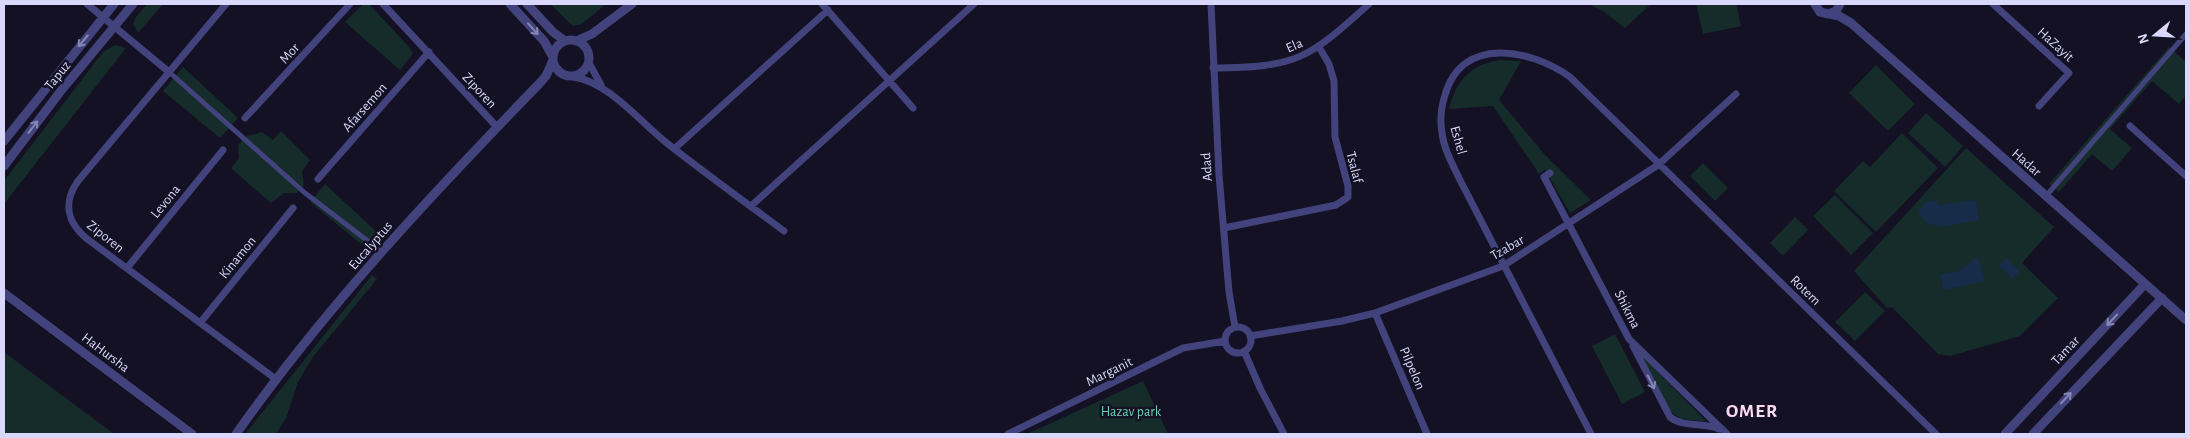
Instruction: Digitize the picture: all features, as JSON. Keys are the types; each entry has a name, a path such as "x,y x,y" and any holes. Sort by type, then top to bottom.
{"street":[{"path":"87,4 169,72 305,193 381,251"},
{"name":"Tapuz","path":"4,141 114,4"},
{"name":"Tapuz","path":"4,166 133,4"},
{"name":"Ziporen","path":"226,4 78,181 69,196 68,212 74,226 277,380"},
{"name":"Mor","path":"246,118 350,4"},
{"name":"Ziporen","path":"383,4 497,127"},
{"path":"510,4 544,41 553,58 555,67 563,75 590,81 604,89 674,149 784,231"},
{"path":"527,4 553,32 565,41"},
{"path":"553,58 557,47 565,41 576,41 605,25 632,4"},
{"path":"822,4 913,108"},
{"path":"751,206 974,4"},
{"name":"Adad","path":"1211,4 1213,68 1224,228 1235,327"},
{"name":"Ela","path":"1213,68 1276,65 1293,60 1319,47 1369,4"},
{"name":"Hadar","path":"1815,4 1820,12 1839,16 1851,24 2186,320"},
{"path":"1830,14 1836,11 1841,4"},
{"name":"Hadar","path":"1841,4 1851,24"},
{"name":"HaZayit","path":"1993,4 2069,73 2040,106"},
{"path":"674,149 828,10"},
{"path":"588,53 595,38 605,25"},
{"path":"2046,196 2186,34"},
{"path":"576,41 585,46 594,75 604,89"},
{"name":"Tsalaf","path":"1224,228 1336,205 1348,197 1348,186 1335,133 1334,81 1329,64 1319,47"},
{"name":"Afarsemon","path":"318,179 429,52"},
{"name":"Eshel","path":"1591,434 1451,161 1442,133 1441,111 1447,87 1455,74 1466,63 1486,55 1509,53 1535,58 1553,66 1578,84 1659,164"},
{"name":"Eucalyptus","path":"236,434 381,251 538,85 546,76 553,58"},
{"path":"573,77 583,72 589,63"},
{"name":"Eucalyptus","path":"538,85 563,75"},
{"name":"Tzabar","path":"1250,336 1329,323 1375,312 1421,298 1504,265 1659,164 1736,94"},
{"path":"2130,126 2186,176"},
{"name":"Levona","path":"127,268 223,150"},
{"name":"Rotem","path":"1659,164 1936,434"},
{"name":"Shikma","path":"1550,173 1544,177 1629,339 1725,433"},
{"name":"Kinamon","path":"200,323 293,208"},
{"name":"Tamar","path":"2005,434 2145,284"},
{"name":"HaHursha","path":"4,292 192,434"},
{"path":"2033,434 2162,298"},
{"name":"Pilpelon","path":"1375,312 1427,434"},
{"path":"1235,327 1244,328 1250,336 1249,346 1244,351 1232,352 1225,341 1227,332 1235,327"},
{"path":"1629,339 1670,417 1679,422 1708,425 1725,433"},
{"name":"Marganit","path":"1008,434 1183,348 1225,341"},
{"path":"1244,351 1260,388 1284,434"}],"green space":[{"path":"147,4 163,4 138,33 133,24 136,17"},
{"path":"363,4 369,4 410,48 413,54 400,70 345,22"},
{"path":"550,4 606,4 582,24 573,26"},
{"path":"1589,4 1651,4 1625,28 1603,11"},
{"path":"1696,4 1736,4 1741,26 1703,34"},
{"path":"115,45 126,48 4,204 4,181 103,52"},
{"path":"2169,47 2186,62 2186,95 2179,104 2152,81 2110,129 2132,148 2112,171 2092,154 2059,192 2049,184"},
{"path":"1499,60 1521,61 1499,100 1546,156 1591,200 1570,213 1545,170 1539,174 1493,106 1449,109 1460,83 1472,70 1489,62"},
{"path":"1876,65 1915,104 1888,131 1849,93"},
{"path":"183,67 238,118 220,138 163,91"},
{"path":"1926,113 1963,146 1945,167 1908,133"},
{"path":"281,131 310,160 302,171 304,185 297,193 284,193 271,203 231,168 239,158 238,145 247,136 262,132 273,140"},
{"path":"1902,133 1938,168 1876,232 1834,191 1863,161 1870,167"},
{"path":"1966,148 2054,227 2022,263 2058,298 2020,336 1950,356 1938,354 1892,307 1887,308 1854,271"},
{"path":"1703,163 1728,188 1715,201 1690,176"},
{"path":"325,184 380,235 367,249 310,202"},
{"path":"1835,195 1873,233 1851,255 1813,216"},
{"path":"1795,217 1808,230 1783,256 1770,243"},
{"path":"372,275 377,279 312,358 298,382 286,418 276,434 245,434"},
{"path":"1865,292 1885,311 1855,341 1835,322"},
{"path":"1615,334 1645,392 1622,404 1592,346"},
{"path":"4,352 114,434 4,434"},
{"path":"1642,356 1707,422 1684,419 1672,412 1662,398"},
{"name":"Hazav park","path":"1143,381 1168,434 1027,434"}],"water":[{"path":"1937,200 1938,205 1976,200 1979,220 1942,227 1929,224 1918,213 1924,203"},
{"path":"1978,256 1985,281 1944,290 1940,275 1959,271"},
{"path":"2006,258 2020,271 2013,279 1999,266"}],"district":[{"name":"OMER","path":"1752,410"}]}
